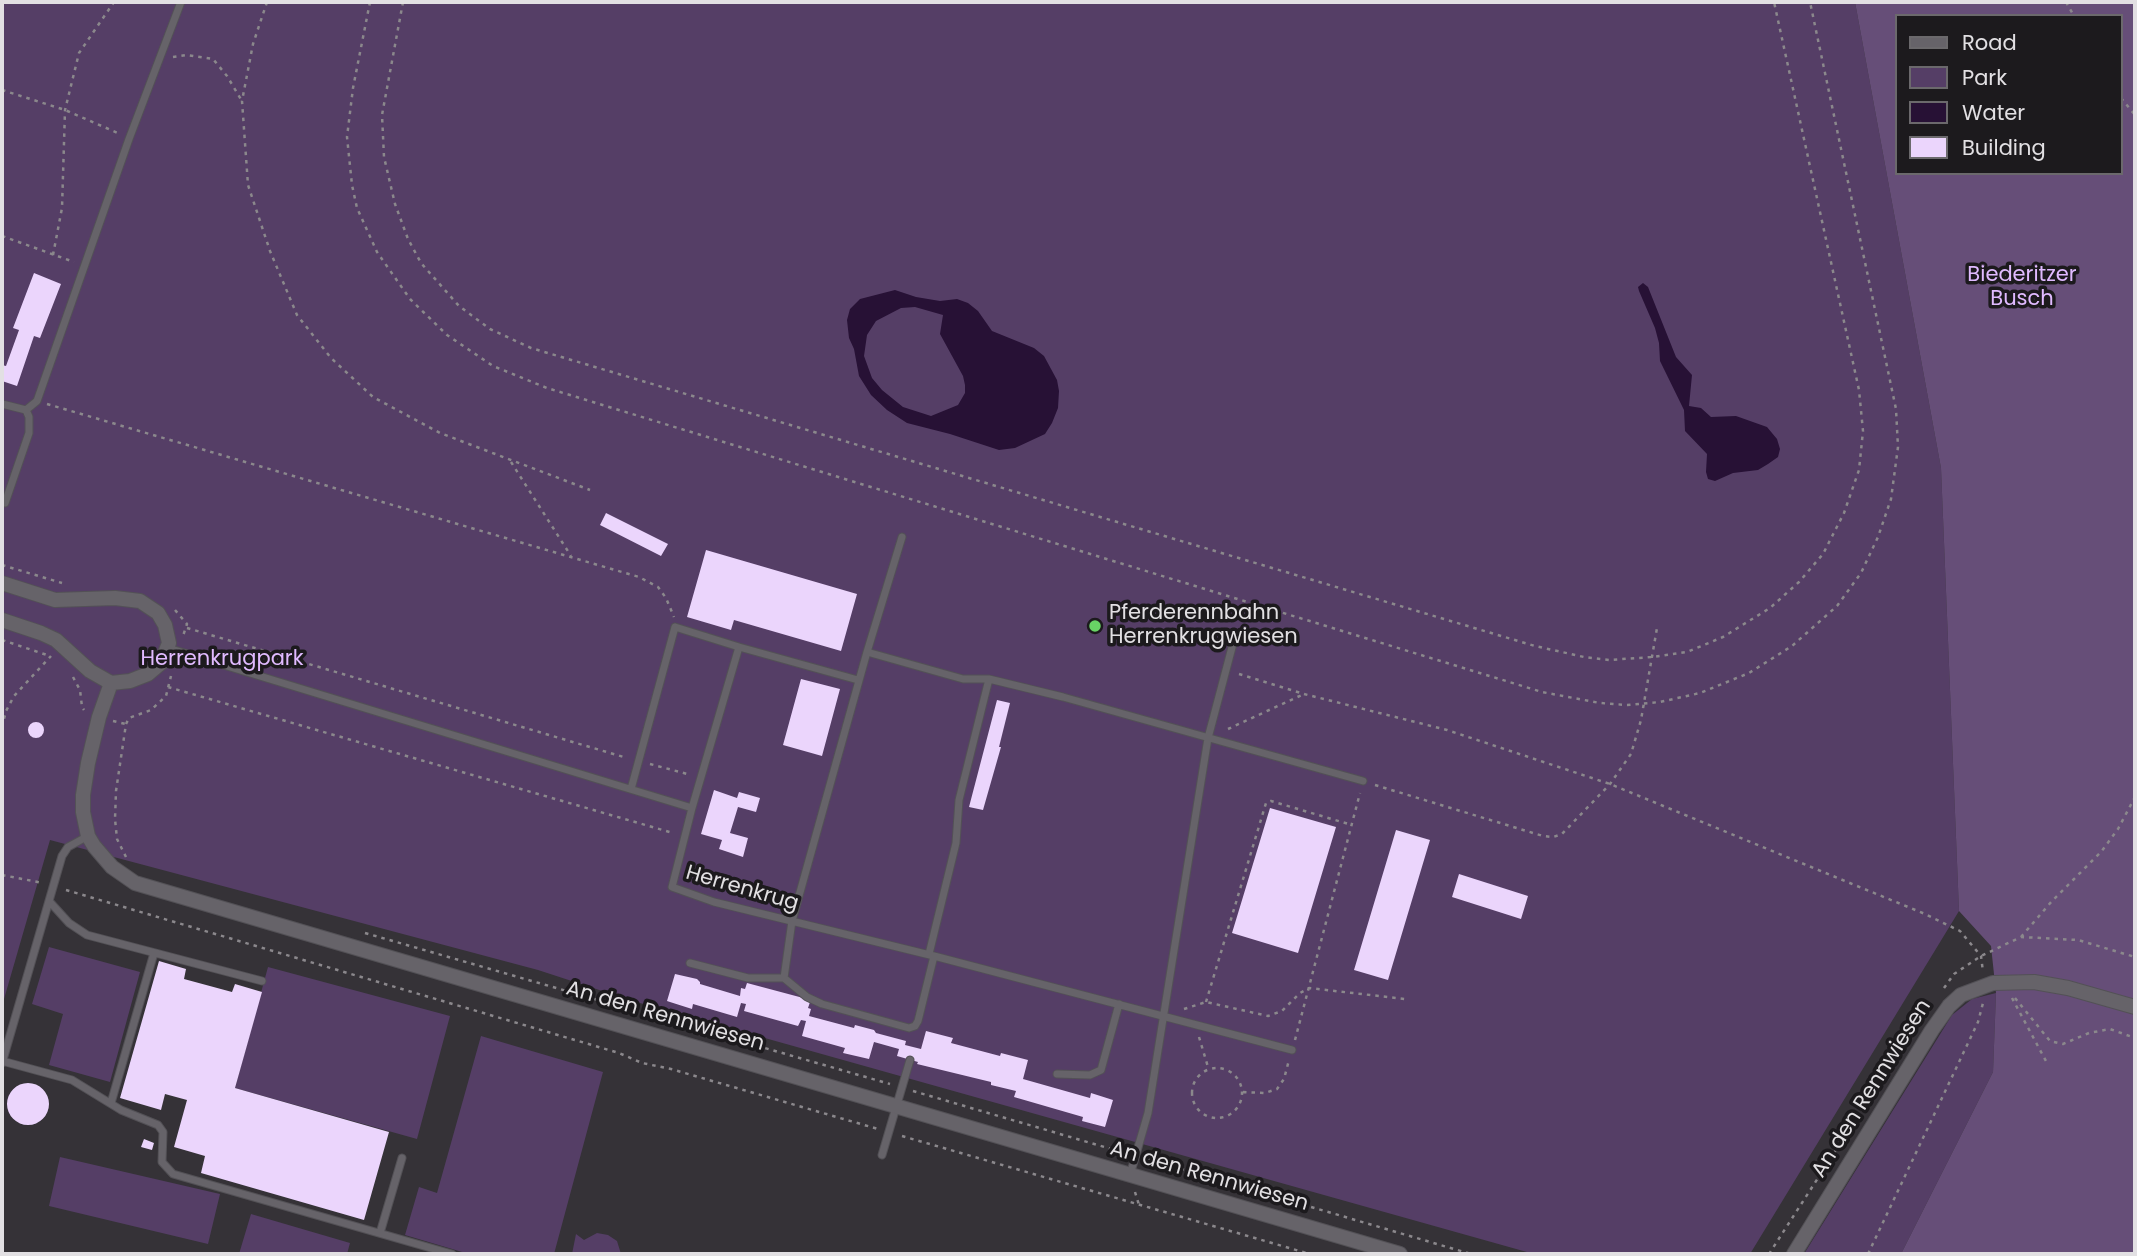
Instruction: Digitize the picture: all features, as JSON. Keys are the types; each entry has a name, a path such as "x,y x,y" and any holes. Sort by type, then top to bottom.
{"street":[{"path":"2,583 55,600 115,597 146,604 158,613 165,625 169,635 168,648 161,663 148,674 130,681 111,683 90,671 61,645 41,632 2,620"},
{"name":"An den Rennwiesen","path":"111,683 99,717 83,795 83,812 88,836 112,867 129,880 1400,1254"},
{"name":"An den Rennwiesen","path":"1794,1254 1942,1015 1961,995 2002,981 2049,984 2135,1007"}],"lane":[{"path":"26,410 37,401 129,139 181,2"},
{"path":"2,404 26,410"},
{"path":"5,503 29,433 26,410"},
{"path":"784,978 792,921 858,681 902,537"},
{"path":"631,789 675,627 858,681"},
{"path":"1130,1175 1148,1113 1166,1016 1208,738 1235,636"},
{"name":"Herrenkrug","path":"739,647 684,836 672,887 714,902 931,955 1292,1050"},
{"path":"168,648 692,808"},
{"path":"867,652 963,679 989,679 1110,709 1363,781"},
{"path":"690,963 748,978 784,978 807,997 822,1004 909,1028 915,1026 956,843 959,800 989,679"},
{"path":"88,836 65,852 2,1062 72,1080 111,1103 160,1126 163,1135 162,1162 173,1174 452,1254"},
{"path":"49,901 63,918 87,935 262,981"},
{"path":"111,1103 154,953"},
{"path":"1057,1074 1090,1075 1100,1071 1119,1004"},
{"path":"883,1155 910,1060"},
{"path":"380,1233 402,1158"}],"path":[{"path":"53,255 62,208 65,110 79,53 114,2"},
{"path":"267,2 253,44 242,101 248,184 270,251 297,315 331,358 373,397 440,433 590,490"},
{"path":"370,2 353,88 347,137 357,208 377,252 410,299 447,335 493,366 560,392 1542,692 1600,704 1644,704 1688,697 1729,683 1768,663 1837,607 1870,554 1891,499 1898,447 1896,409 1810,2"},
{"path":"403,2 382,115 384,157 395,204 408,239 421,263 459,306 490,329 531,348 1535,646 1597,659 1653,657 1688,652 1723,637 1758,617 1790,591 1816,564 1835,534 1859,470 1863,431 1859,390 1773,2"},
{"path":"159,60 187,55 213,59 242,101"},
{"path":"2,90 65,110 129,139"},
{"path":"2123,100 2135,114"},
{"path":"2,236 84,266"},
{"path":"37,401 653,583 669,604 675,627"},
{"path":"511,462 572,558"},
{"path":"186,628 701,777"},
{"path":"1243,1092 1265,1093 1280,1087 1284,1079 1363,781 1548,837 1566,831 1610,784 1631,754 1644,704 1657,628"},
{"path":"2,640 51,656 59,663"},
{"path":"2,727 14,696 61,645"},
{"path":"67,671 80,690 82,708 99,717 127,724"},
{"path":"1239,674 1304,694 1447,730 1610,784 1925,914 1960,931 1980,956 1985,985 1978,1022 1868,1254"},
{"path":"133,863 120,849 115,819 116,791 127,724 129,718 151,709 166,696 169,687 684,836"},
{"path":"1208,738 1304,694"},
{"path":"1980,956 2021,937 2101,852 2135,797"},
{"path":"1206,1002 1266,803 1271,801 1352,825"},
{"path":"2,875 18,876 54,886 619,1052 642,1063 671,1069 1310,1254"},
{"path":"359,931 1471,1254"},
{"path":"2021,937 2078,940 2135,957"},
{"path":"2002,981 2050,1041 2063,1044 2110,1028 2135,1038"},
{"path":"2002,981 2047,1063"},
{"path":"1166,1016 1206,1002 1268,1016 1282,1011 1309,988 1405,999"},
{"path":"1194,1024 1209,1069"},
{"path":"1769,1254 1890,1065"},
{"path":"1222,1068 1234,1073 1243,1092 1239,1106 1227,1116 1217,1118 1202,1113 1193,1100 1192,1090 1199,1075 1209,1069 1222,1068"}],"green space":[{"name":"Herrenkrugpark","path":"2,2 1855,2 1941,468 1959,911 1750,1254 1534,1254 633,1001 538,970 50,840 2,1006"},
{"name":"Biederitzer Busch","path":"1855,2 2135,2 2135,1254 1901,1254 1993,1072 1996,993 1991,946 1959,911 1941,468"},
{"path":"49,947 140,972 110,1082 49,1065 63,1014 32,1004"},
{"path":"268,967 450,1016 417,1139 235,1088"},
{"path":"1996,993 1993,1072 1901,1254 1804,1254 1952,1015 1972,999"},
{"path":"481,1036 603,1072 554,1254 469,1254 405,1235 419,1187 437,1193"},
{"path":"60,1157 220,1194 208,1244 49,1206"},
{"path":"251,1214 350,1243 347,1254 239,1254"},
{"path":"597,1233 608,1235 617,1241 621,1254 572,1254 576,1234 584,1240"}],"water":[{"path":"1643,283 1648,287 1676,357 1692,375 1689,406 1701,408 1711,417 1736,416 1767,427 1777,439 1780,449 1778,457 1758,470 1733,473 1715,481 1708,479 1707,454 1685,431 1684,410 1660,361 1655,328 1638,287"},
{"path":"895,290 940,301 957,299 978,311 992,331 1034,348 1044,356 1057,380 1059,391 1058,408 1045,434 1015,448 999,450 907,423 887,410 871,395 859,376 849,338 847,320 850,309 860,299","holes":["915,307 943,315 940,334 963,376 965,393 958,405 931,416 903,407 882,390 872,378 864,356 867,335 876,321 901,308"]}],"building":[{"path":"34,273 61,284 40,338 34,336 17,386 2,381 2,365 6,366 19,330 13,328"},
{"path":"606,513 668,544 661,556 600,525"},
{"path":"706,550 857,594 841,651 734,620 731,630 687,617"},
{"path":"801,679 840,689 822,756 783,745"},
{"path":"997,700 1010,703 983,810 969,807"},
{"path":"36,722 44,730 36,738 28,730"},
{"path":"714,790 737,798 739,792 760,798 756,812 738,807 730,833 748,838 743,857 719,849 722,840 701,834"},
{"path":"1270,808 1336,827 1298,953 1232,933"},
{"path":"1396,830 1430,840 1388,980 1354,970"},
{"path":"1459,874 1528,896 1521,919 1452,897"},
{"path":"159,961 186,969 184,979 232,992 235,984 262,992 235,1088 389,1132 364,1220 201,1173 205,1156 174,1147 187,1100 165,1094 161,1110 120,1098"},
{"path":"675,974 697,979 700,984 740,996 741,988 745,989 747,983 807,999 806,1001 810,1002 808,1008 811,1009 809,1016 854,1028 855,1025 874,1030 876,1033 906,1041 905,1045 921,1049 926,1031 953,1038 951,1043 1000,1056 1001,1053 1028,1060 1023,1079 1090,1098 1091,1093 1113,1100 1105,1127 1082,1121 1083,1117 1014,1097 1016,1091 991,1085 991,1082 917,1064 918,1062 897,1056 899,1049 874,1042 869,1059 843,1053 845,1048 802,1036 806,1021 801,1020 798,1026 744,1011 746,1004 741,1003 737,1017 693,1004 692,1009 667,1001"},
{"path":"28,1083 43,1089 49,1104 43,1119 28,1125 13,1119 7,1104 13,1089"},
{"path":"144,1139 154,1143 152,1150 141,1147"}],"place":[{"name":"Pferderennbahn Herrenkrugwiesen","path":"1095,626"}]}
